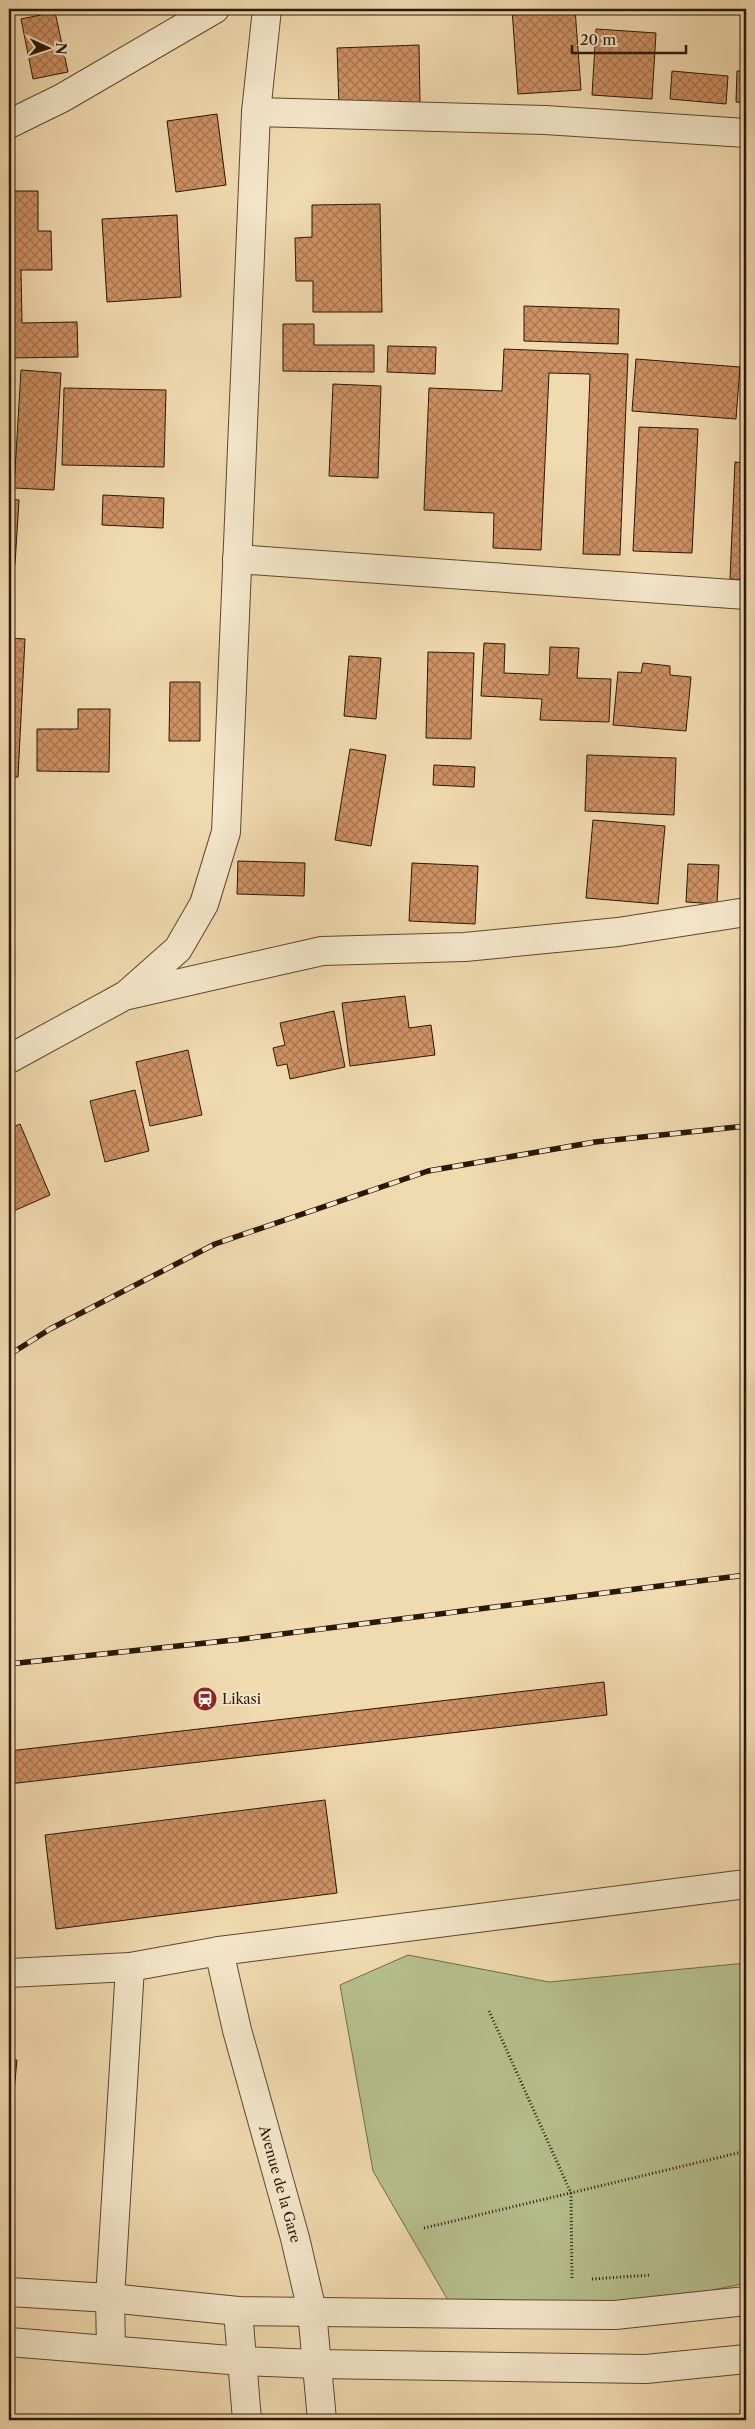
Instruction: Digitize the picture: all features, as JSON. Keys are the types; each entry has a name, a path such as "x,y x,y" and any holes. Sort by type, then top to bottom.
{"street":[{"path":"9,124 62,98 215,9"},
{"path":"9,1059 126,995 178,949 204,904 226,832 256,112 266,9"},
{"path":"256,112 545,120 746,133"},
{"path":"238,559 746,595"},
{"path":"126,995 322,951 465,947 618,932 746,912"},
{"path":"9,1973 130,1966 219,1951 746,1884"},
{"name":"Avenue de la Gare","path":"219,1951 238,2030 295,2238 312,2311 322,2420"},
{"path":"111,2349 110,2298 130,1966"},
{"path":"9,2292 110,2298 238,2311 615,2315 746,2301"},
{"path":"238,2311 248,2420"},
{"path":"9,2342 242,2361 516,2369 646,2369 746,2359"}],"path":[{"path":"489,2011 571,2193 572,2280"},
{"path":"424,2228 746,2151"},
{"path":"563,2280 659,2274"}],"green space":[{"path":"408,1955 549,1982 746,1963 746,2283 629,2308 449,2302 373,2171 340,1985"}],"building":[{"path":"512,9 575,9 581,90 518,94"},
{"path":"55,12 68,72 33,79 21,19"},
{"path":"596,29 656,33 652,99 592,95"},
{"path":"419,45 420,103 339,105 337,48"},
{"path":"672,71 728,76 726,104 670,99"},
{"path":"737,71 746,71 746,103 736,102"},
{"path":"217,114 226,185 176,192 167,121"},
{"path":"9,191 38,191 38,231 51,231 52,270 21,270 22,323 77,322 78,357 9,358"},
{"path":"380,204 382,312 313,312 313,281 296,281 295,238 312,237 312,205"},
{"path":"177,215 181,297 107,302 102,219"},
{"path":"524,306 619,309 618,344 524,341"},
{"path":"283,324 314,324 314,345 374,345 374,372 283,371"},
{"path":"388,346 436,347 435,374 387,372"},
{"path":"504,349 628,354 620,555 583,554 590,374 549,373 541,550 493,548 494,513 424,510 429,388 502,391"},
{"path":"636,359 740,367 736,419 632,411"},
{"path":"21,370 61,373 54,490 14,488"},
{"path":"333,384 381,386 378,478 329,476"},
{"path":"64,388 166,390 164,467 62,465"},
{"path":"9,413 13,474 9,475"},
{"path":"639,427 698,429 692,553 633,551"},
{"path":"735,462 746,463 746,580 730,579"},
{"path":"103,495 164,498 163,528 102,525"},
{"path":"9,499 19,500 15,564 9,564"},
{"path":"9,638 25,639 18,777 9,777"},
{"path":"484,643 505,644 504,673 549,675 550,647 579,648 577,678 611,679 609,722 540,720 542,699 481,696"},
{"path":"428,652 474,653 471,739 426,738"},
{"path":"349,656 381,658 376,719 344,716"},
{"path":"643,663 670,666 670,675 691,677 686,731 613,725 618,672 641,673"},
{"path":"170,682 200,682 200,741 169,741"},
{"path":"78,709 110,709 109,772 37,771 37,729 78,729"},
{"path":"350,749 386,755 371,846 335,840"},
{"path":"587,755 676,758 674,815 585,811"},
{"path":"434,765 475,767 474,787 433,785"},
{"path":"593,820 665,826 658,904 586,898"},
{"path":"238,861 305,863 304,896 237,894"},
{"path":"412,863 478,866 475,924 409,921"},
{"path":"688,864 719,865 717,904 686,902"},
{"path":"405,996 409,1028 431,1025 435,1055 350,1066 342,1003"},
{"path":"334,1011 345,1067 290,1079 287,1064 277,1066 273,1048 285,1045 280,1023"},
{"path":"188,1050 202,1115 150,1126 136,1062"},
{"path":"135,1090 149,1151 105,1162 90,1101"},
{"path":"20,1124 50,1195 9,1213 9,1129"},
{"path":"604,1682 607,1715 9,1784 9,1751"},
{"path":"325,1800 337,1893 56,1929 45,1835"},
{"path":"9,2060 17,2060 9,2143"}],"railway":[{"path":"9,1355 50,1329 215,1244 428,1171 595,1142 746,1126"},
{"path":"9,1664 243,1639 746,1575"}],"place":[{"name":"Likasi","path":"205,1699"}]}
